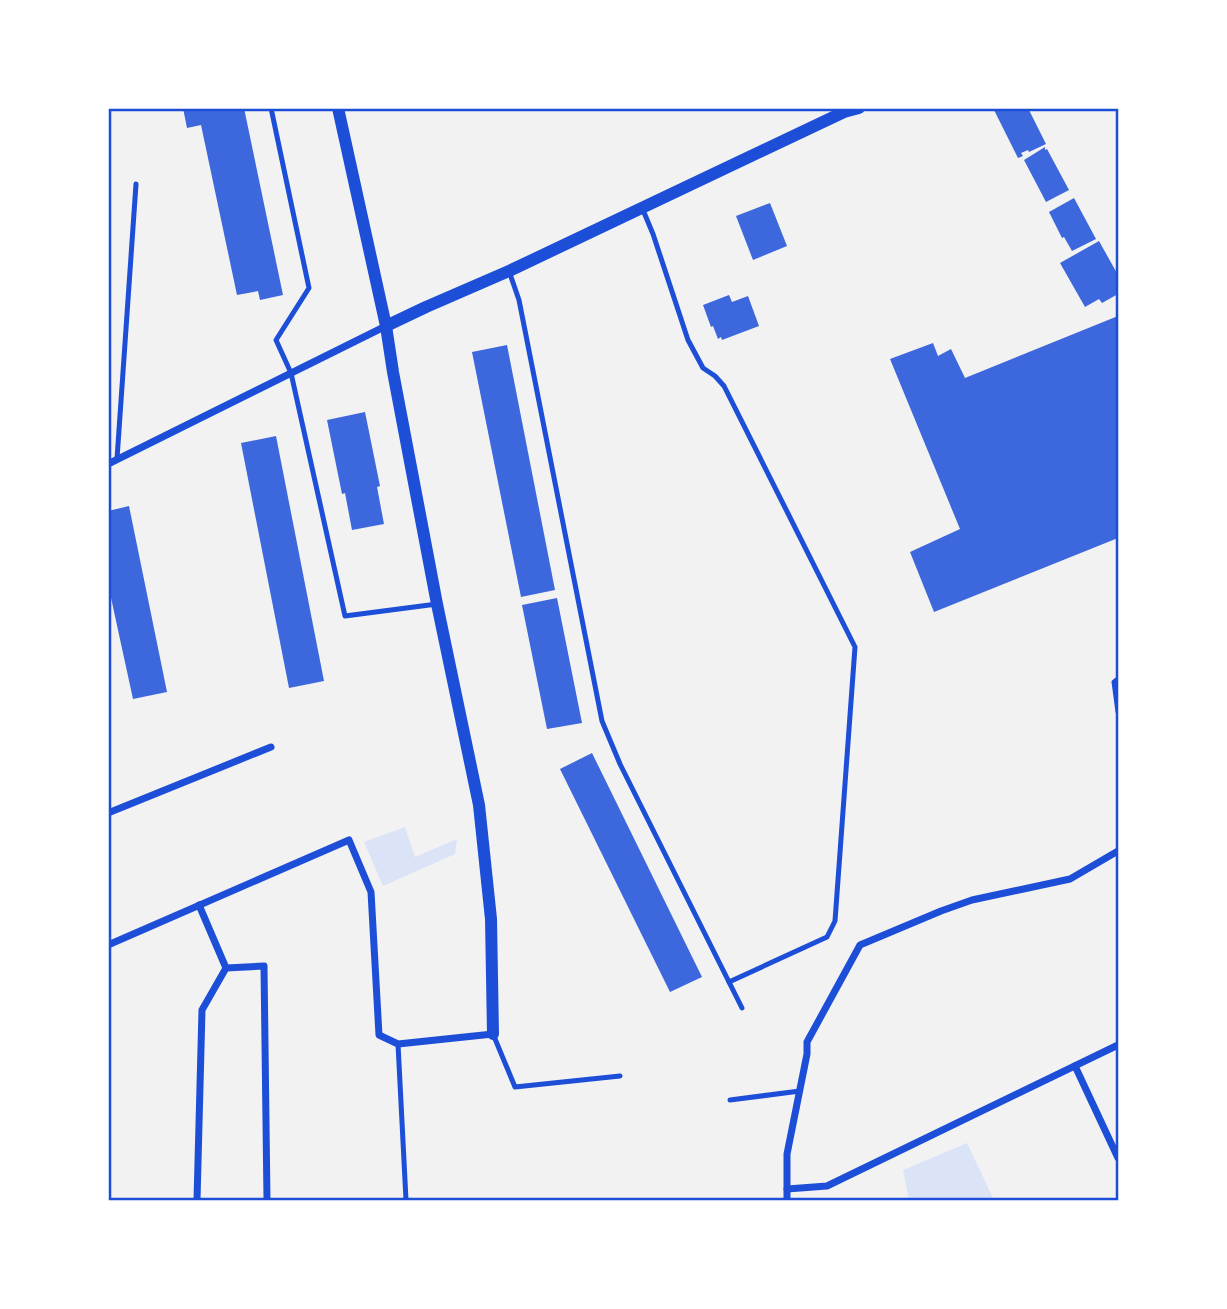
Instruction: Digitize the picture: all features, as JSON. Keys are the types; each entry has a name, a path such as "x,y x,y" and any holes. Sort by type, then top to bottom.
{"street":[{"path":"108,945 349,839 371,892 379,1035 398,1044 493,1034 491,919 479,805 386,326 338,108"},
{"path":"108,464 426,307 509,271 844,110 859,108"},
{"path":"108,813 271,747"},
{"path":"787,1200 787,1154 807,1054 807,1042 860,945 972,900 1070,879 1118,851"},
{"path":"199,905 226,968"},
{"path":"226,968 264,966 267,1200"},
{"path":"197,1200 202,1010 226,968"},
{"path":"787,1189 827,1186 1118,1045"},
{"path":"1075,1066 1118,1158"}],"lane":[{"path":"271,108 309,288 276,340 291,373 345,616 438,604"},
{"path":"117,459 136,184"},
{"path":"641,207 653,234 688,340 703,368 724,386 855,647 835,921 827,937 729,982"},
{"path":"509,271 519,300 602,721 620,764 742,1008"},
{"path":"1118,679 1114,682 1118,712"},
{"path":"493,1034 515,1087 620,1076"},
{"path":"398,1044 406,1200"},
{"path":"730,1100 800,1091"}],"shaded area":[{"path":"405,827 415,857 457,839 455,854 383,886 364,842"},
{"path":"967,1143 993,1198 909,1200 903,1170"}],"building":[{"path":"183,108 244,108 283,295 260,300 258,291 237,295 201,125 187,128"},
{"path":"993,108 1028,108 1046,144 1021,153 1023,156 1018,158"},
{"path":"1045,147 1069,190 1046,202 1024,160"},
{"path":"1074,198 1096,239 1072,251 1049,212"},
{"path":"770,203 787,246 753,260 736,216"},
{"path":"1099,241 1118,275 1118,294 1102,303 1099,299 1085,307 1060,263"},
{"path":"729,295 732,302 748,296 759,326 722,340 721,337 718,339 713,326 711,327 703,305"},
{"path":"1118,316 1118,538 934,612 910,552 960,529 890,359 933,343 938,356 951,349 965,378"},
{"path":"507,345 555,590 521,597 472,352"},
{"path":"365,412 380,486 377,487 384,524 352,530 327,420"},
{"path":"276,436 324,681 289,688 241,443"},
{"path":"129,506 167,692 133,699 108,584 108,511"},
{"path":"557,598 582,723 547,729 522,605"},
{"path":"592,753 702,977 670,992 560,769"}]}
